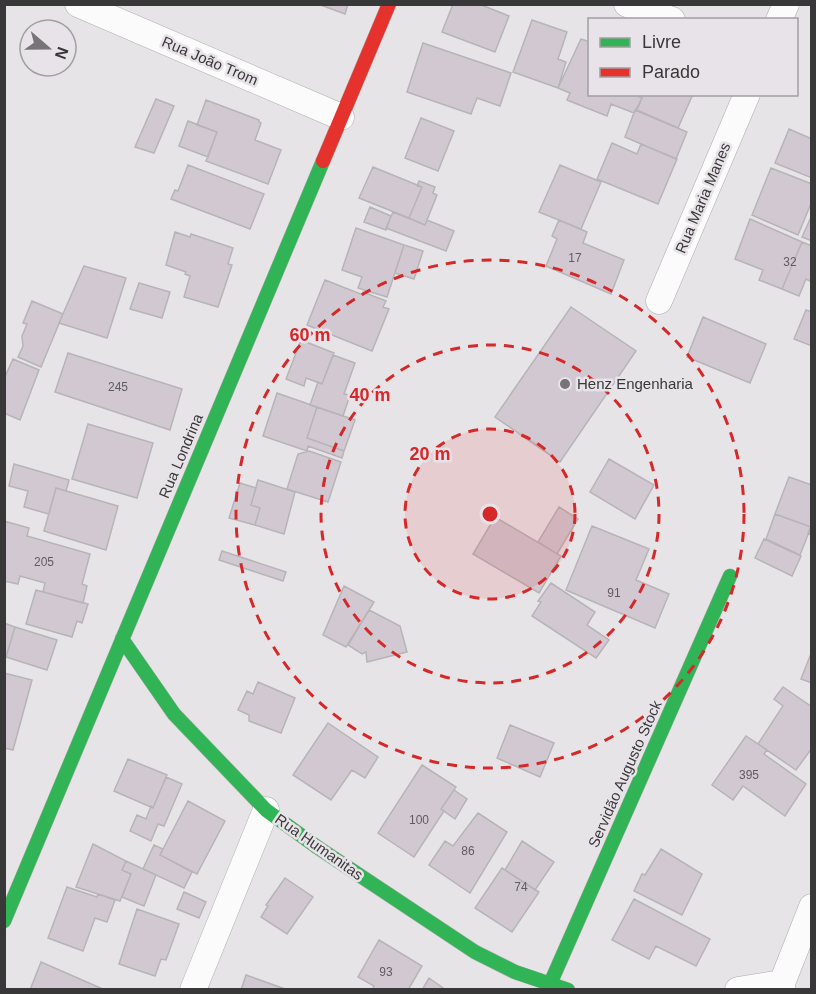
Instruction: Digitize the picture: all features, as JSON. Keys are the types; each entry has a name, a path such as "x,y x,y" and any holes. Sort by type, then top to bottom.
{"street":[{"name":"Rua João Trom","path":"78,4 341,117"},
{"name":"Rua Londrina","path":"4,921 389,4"},
{"path":"627,4 666,18"},
{"path":"780,18 786,4"},
{"name":"Rua Maria Manes","path":"659,301 746,96"},
{"name":"Servidão Augusto Stock","path":"550,984 730,576"},
{"name":"Rua Humanitas","path":"122,639 174,714 266,810 317,847 475,952 515,972 568,990"},
{"path":"193,990 266,810"},
{"path":"738,990 782,986 812,907"}],"building":[{"path":"318,4 348,4 345,14"},
{"path":"453,4 479,4 509,16 495,52 442,32"},
{"path":"532,20 567,32 558,59 566,62 558,88 513,72"},
{"path":"581,39 588,41 588,96 639,96 642,98 634,113 611,104 607,116 567,100 570,93 558,88"},
{"path":"423,43 511,73 500,106 477,98 471,114 407,92"},
{"path":"692,96 678,128 637,110 642,98 639,97"},
{"path":"156,99 174,106 154,153 135,147"},
{"path":"206,100 259,120 261,123 255,140 281,150 268,184 206,161 217,132 197,125"},
{"path":"635,110 687,132 676,159 625,137"},
{"path":"421,118 454,131 438,171 405,158"},
{"path":"188,121 217,132 208,157 179,146"},
{"path":"789,129 812,139 812,178 775,163"},
{"path":"612,143 637,154 641,144 677,159 658,204 597,179"},
{"path":"188,165 264,194 250,229 171,199 175,190 178,191"},
{"path":"560,165 601,182 581,229 539,212"},
{"path":"373,167 422,187 409,218 359,198"},
{"path":"771,168 812,184 812,201 798,235 752,215"},
{"path":"419,181 435,187 433,193 437,195 425,225 409,218 422,187 417,186"},
{"path":"370,207 391,216 386,230 364,222"},
{"path":"393,212 425,225 427,220 454,231 446,251 386,228"},
{"path":"812,215 812,241 802,237"},
{"path":"750,219 802,242 782,289 759,280 763,270 735,259"},
{"path":"559,220 587,232 583,243 624,260 611,294 546,266 557,239 552,236"},
{"path":"356,228 404,245 387,297 358,288 362,277 342,270"},
{"path":"175,232 190,237 191,234 233,248 228,264 232,265 218,307 184,297 190,276 185,274 186,272 166,265"},
{"path":"802,242 812,246 812,282 806,279 799,296 782,289"},
{"path":"404,245 423,251 414,279 395,273"},
{"path":"84,266 126,278 107,338 59,323"},
{"path":"325,280 363,295 363,292 386,301 383,307 389,309 372,351 307,325"},
{"path":"139,283 170,292 162,318 130,309"},
{"path":"32,301 63,314 41,367 18,357 23,346 22,336 27,324 23,323"},
{"name":"Henz Engenharia","path":"571,307 636,351 560,462 495,417"},
{"path":"806,310 812,312 812,346 794,339"},
{"path":"703,317 766,344 750,383 687,357"},
{"path":"301,340 334,353 322,384 306,378 304,386 286,379"},
{"path":"68,353 182,389 170,430 55,392"},
{"path":"333,355 355,363 344,394 350,395 343,416 310,405 318,382 322,384"},
{"path":"13,359 39,370 20,420 4,413 4,379"},
{"path":"277,393 317,407 307,438 344,451 342,458 308,446 307,451 263,436"},
{"path":"317,407 355,420 344,451 307,438"},
{"path":"88,424 153,443 137,498 72,479"},
{"path":"309,451 341,462 328,502 287,489 298,454"},
{"path":"609,459 654,485 635,519 590,492"},
{"path":"14,464 69,480 66,491 56,488 49,514 24,507 28,491 9,486"},
{"path":"789,477 812,485 812,534 808,533 811,527 775,514"},
{"path":"258,480 295,492 284,534 255,525 260,508 251,505"},
{"path":"240,483 256,488 251,505 260,508 255,525 229,518"},
{"path":"56,488 118,506 106,550 44,531"},
{"path":"559,507 578,519 557,554 538,542"},
{"path":"775,514 811,527 800,555 766,539"},
{"path":"495,517 561,556 539,593 473,554"},
{"path":"4,521 29,528 27,536 90,554 82,584 87,586 83,603 43,592 45,583 20,576 18,584 4,581"},
{"path":"592,526 649,549 636,580 669,594 655,628 566,590"},
{"path":"764,539 801,556 792,576 755,558"},
{"path":"222,551 286,572 283,581 219,560"},
{"path":"551,583 595,612 587,625 609,640 596,658 532,616 541,602 538,601"},
{"path":"344,586 374,602 346,647 323,635"},
{"path":"36,590 88,604 82,623 77,621 72,637 26,624"},
{"path":"369,610 400,626 407,652 367,662 366,652 362,654 348,645"},
{"path":"4,623 15,627 6,657 4,656"},
{"path":"15,627 57,640 47,670 6,657"},
{"path":"812,651 812,683 801,679"},
{"path":"4,673 32,680 13,750 4,748"},
{"path":"258,682 295,698 281,733 249,721 249,715 238,710 247,691 253,694"},
{"path":"783,687 812,707 812,748 796,770 758,744 783,706 774,699"},
{"path":"328,723 378,757 365,778 352,770 331,800 293,775"},
{"path":"510,725 554,743 540,777 497,758"},
{"path":"746,736 767,750 764,754 806,784 785,816 743,786 733,800 712,785"},
{"path":"128,759 167,775 153,808 114,791"},
{"path":"422,765 456,787 441,809 444,811 414,857 378,833"},
{"path":"166,777 182,784 164,826 158,824 151,841 130,831 137,815 146,819"},
{"path":"454,790 467,799 455,819 441,809"},
{"path":"188,801 225,821 197,874 160,855"},
{"path":"478,813 507,832 470,893 429,865 445,841 453,846"},
{"path":"522,841 554,862 535,890 505,870"},
{"path":"93,844 126,861 122,870 131,874 120,901 76,887"},
{"path":"154,845 163,849 160,855 192,872 184,888 143,869"},
{"path":"661,849 702,874 682,915 634,891 642,874 645,875"},
{"path":"126,861 156,875 144,906 122,897 131,874 122,870"},
{"path":"502,868 539,892 512,932 475,908"},
{"path":"285,878 313,897 287,934 261,917 268,906 266,905"},
{"path":"67,887 97,897 98,894 115,900 107,922 95,918 83,951 48,938"},
{"path":"184,892 206,902 199,918 177,909"},
{"path":"634,899 710,939 696,966 656,946 649,959 612,940"},
{"path":"137,909 179,924 166,960 161,959 155,976 119,964"},
{"path":"379,940 422,966 408,990 372,990 374,986 358,977"},
{"path":"41,962 105,990 30,990"},
{"path":"246,975 288,990 241,990"},
{"path":"429,978 446,990 422,990"}],"traffic: fast":[{"path":"4,921 323,161"},
{"path":"550,984 730,576"},
{"path":"122,639 174,714 266,810 317,847 475,952 515,972 568,990"}],"traffic: jam":[{"path":"323,161 389,4"}],"place":[{"name":"Henz Engenharia","path":"565,384"}]}
